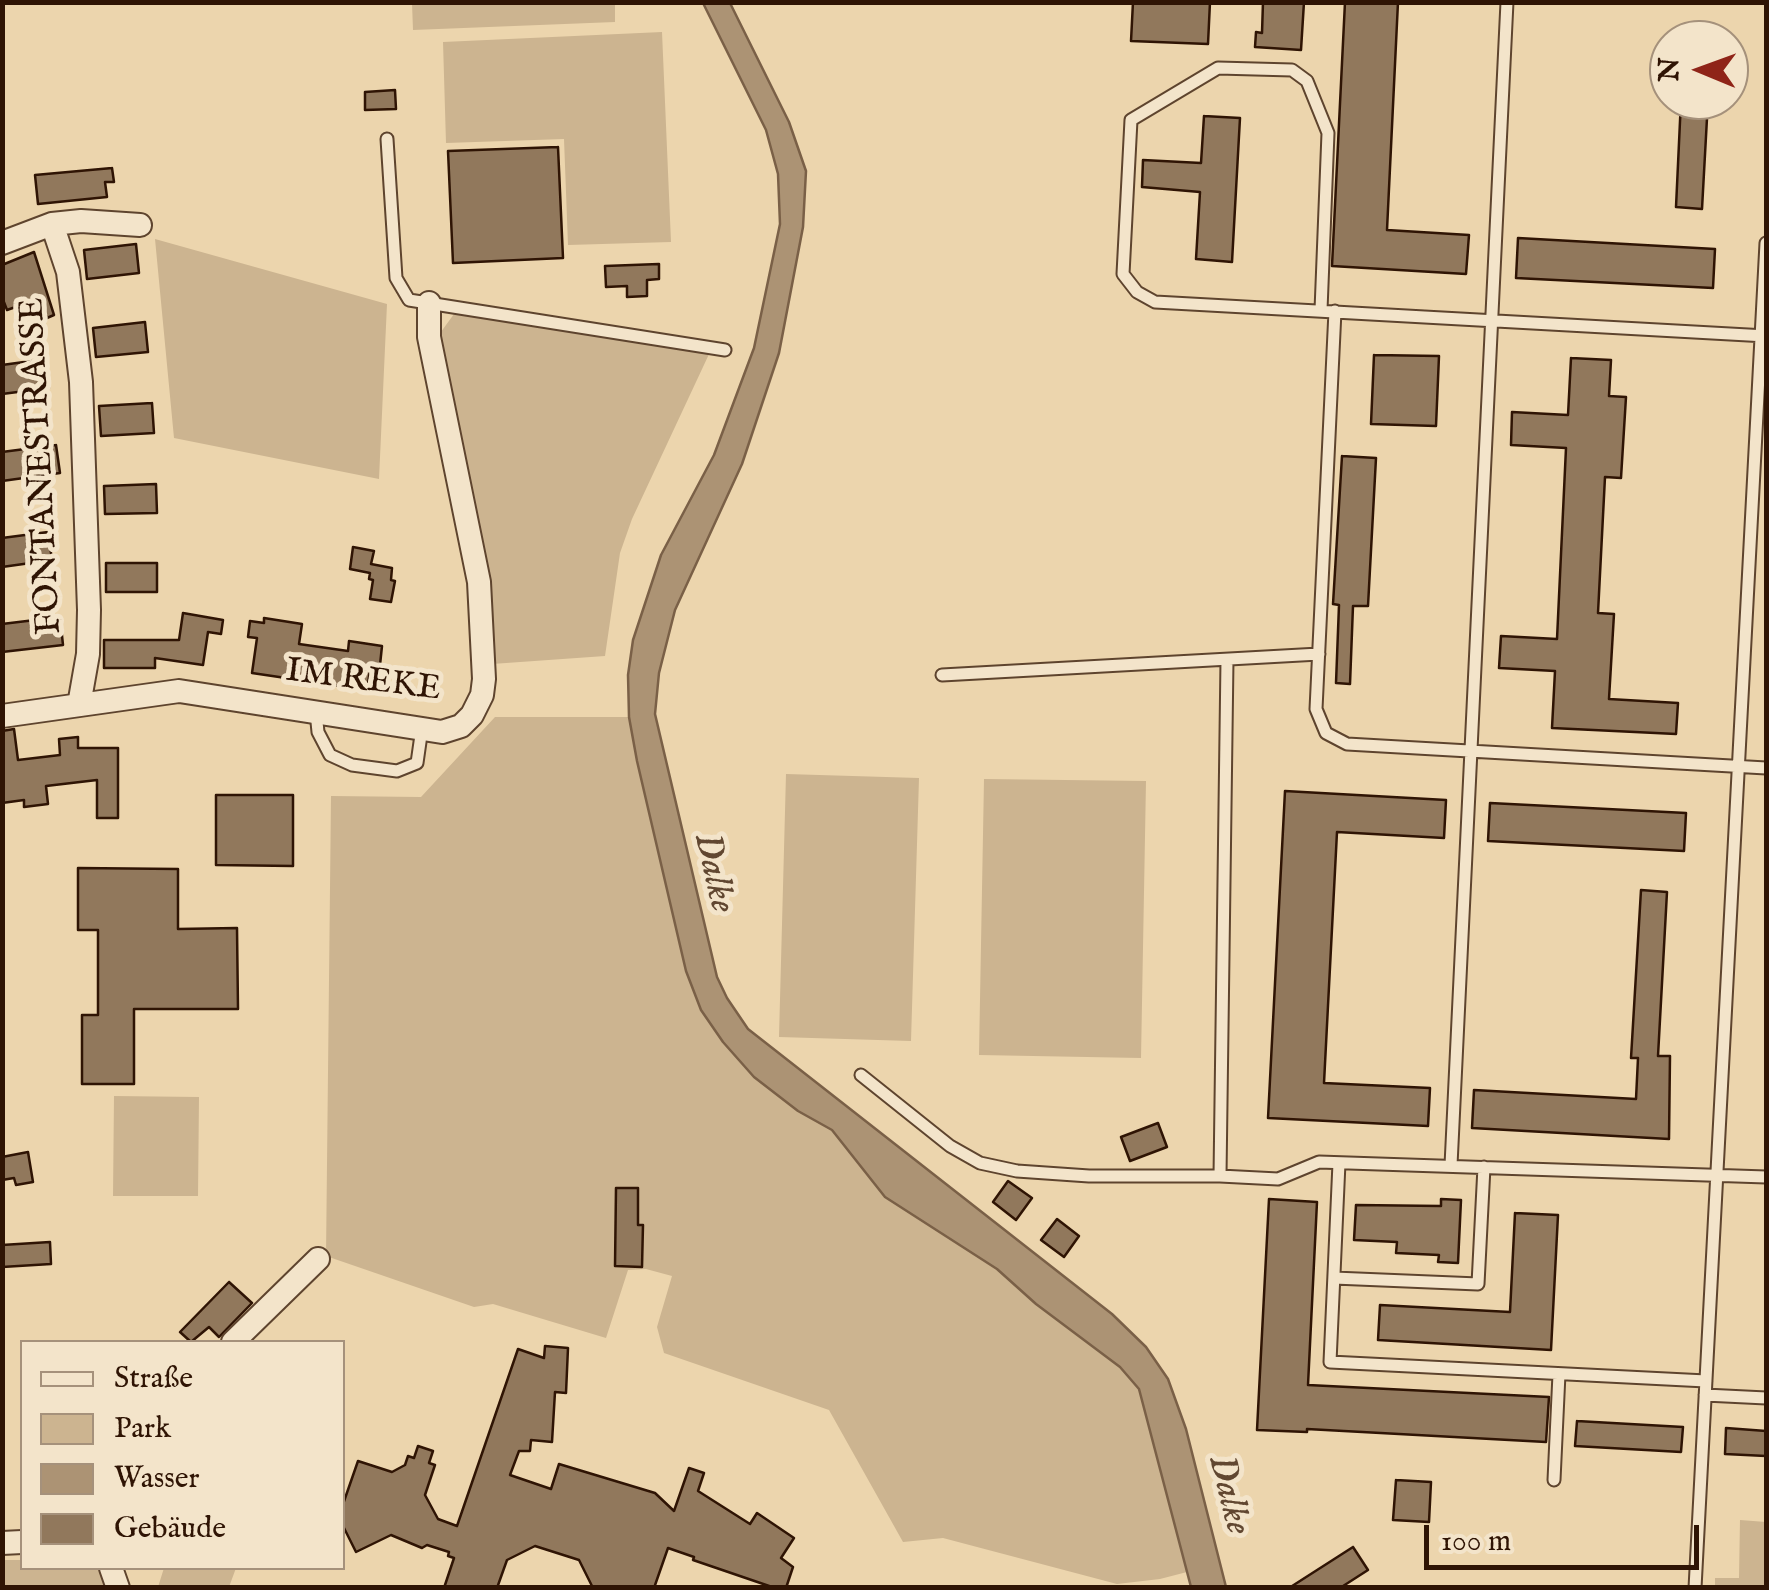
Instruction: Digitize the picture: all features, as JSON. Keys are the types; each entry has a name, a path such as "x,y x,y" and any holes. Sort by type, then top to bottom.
{"street":[{"path":"2,244 52,224 81,221 140,225"},
{"name":"FONTANESTRASSE","path":"52,224 68,272 81,382 89,610 88,654 79,705"},
{"name":"IM REKE","path":"2,716 179,691 442,732 460,726 472,715 484,680 479,582 429,337 429,303"},
{"path":"235,1340 318,1259"}],"lane":[{"path":"1451,1165 1506,2"},
{"path":"1321,310 1328,134 1307,81 1292,70 1218,68 1131,120 1122,274 1136,292 1155,302 1764,336"},
{"path":"387,138 396,278 409,300 725,350"},
{"path":"1695,1588 1766,243"},
{"path":"1335,311 1316,708 1326,733 1346,744 1766,768"},
{"path":"942,675 1319,654"},
{"path":"1220,1176 1227,660"},
{"path":"316,712 318,732 330,754 352,766 397,771 417,763 422,728"},
{"path":"862,1075 950,1146 980,1163 1017,1171 1278,1178 1319,1162 1766,1178"},
{"path":"1339,1163 1330,1362 1706,1382"},
{"path":"1334,1278 1478,1284 1484,1166"},
{"path":"1554,1480 1559,1374"},
{"path":"1705,1396 1766,1398"}],"green space":[{"path":"412,3 615,3 615,22 413,30"},
{"path":"662,32 671,242 568,245 564,139 446,143 443,42"},
{"path":"155,239 387,304 379,479 174,438"},
{"path":"454,314 710,352 620,553 605,656 492,664 490,581 438,336"},
{"path":"495,717 629,717 686,971 701,1010 754,1077 798,1111 832,1130 885,1197 997,1269 1036,1304 1120,1367 1139,1389 1187,1572 1117,1584 943,1538 903,1542 829,1410 664,1353 657,1327 672,1276 646,1269 628,1270 606,1338 493,1304 474,1307 326,1256 331,796 421,797"},
{"path":"786,774 919,778 911,1041 779,1037"},
{"path":"984,779 1146,781 1141,1058 979,1055"},
{"path":"114,1096 199,1097 198,1196 113,1196"},
{"path":"1740,1520 1766,1522 1766,1587 1715,1587 1715,1578 1739,1578"},
{"path":"2,1560 20,1560 20,1570 103,1570 106,1588 3,1587"},
{"path":"163,1570 235,1570 229,1587 158,1587"}],"water":[{"path":"703,3 730,3 789,122 806,171 803,227 779,353 742,464 675,610 659,673 655,714 717,977 748,1029 1112,1314 1146,1347 1168,1379 1186,1429 1226,1587 1191,1587 1139,1389 1120,1367 1036,1304 997,1269 885,1197 832,1130 798,1111 754,1077 723,1042 701,1010 686,971 637,761 629,717 628,675 633,640 661,555 714,455 754,348 780,224 778,174 766,130"}],"building":[{"path":"1133,2 1210,2 1208,44 1131,41"},
{"path":"1263,2 1304,2 1301,50 1255,47 1256,32 1262,33"},
{"path":"1345,2 1398,2 1387,230 1469,235 1466,274 1332,266"},
{"path":"395,90 396,109 365,110 365,92"},
{"path":"1204,116 1240,118 1232,262 1196,259 1200,192 1142,187 1143,160 1201,163"},
{"path":"1680,120 1707,120 1702,209 1676,207"},
{"path":"558,147 563,258 453,263 448,151"},
{"path":"112,168 114,182 105,182 107,197 38,204 35,175"},
{"path":"1518,238 1715,249 1713,288 1516,278"},
{"path":"136,244 139,273 87,279 84,250"},
{"path":"34,252 54,315 35,323 27,303 7,310 2,297 2,265"},
{"path":"659,264 659,279 647,280 647,296 627,297 627,286 606,287 605,266"},
{"path":"145,322 148,352 96,357 93,328"},
{"path":"1374,355 1439,356 1436,426 1371,424"},
{"path":"1571,358 1611,360 1609,396 1626,397 1621,478 1605,477 1598,613 1614,614 1609,699 1678,703 1676,734 1552,728 1555,671 1499,668 1501,636 1557,639 1566,448 1511,445 1512,412 1568,415"},
{"path":"46,359 49,388 2,394 2,365"},
{"path":"152,403 154,433 101,436 99,406"},
{"path":"56,445 60,473 2,481 2,452"},
{"path":"1342,456 1376,458 1368,606 1353,606 1350,684 1336,683 1339,605 1333,604"},
{"path":"156,484 157,513 105,514 104,486"},
{"path":"48,532 52,560 2,567 2,538"},
{"path":"353,547 374,551 371,564 392,568 391,580 395,581 391,602 370,599 370,573 350,569"},
{"path":"106,563 157,563 157,592 106,592"},
{"path":"183,613 223,620 221,634 208,632 203,665 155,658 155,668 104,668 104,640 179,640"},
{"path":"60,617 63,645 2,652 2,624"},
{"path":"264,618 302,624 299,644 348,651 349,641 382,646 380,665 371,664 367,690 252,673 257,638 248,637 250,621 264,623"},
{"path":"14,729 18,760 60,755 59,739 78,737 78,748 118,748 118,818 97,818 97,780 46,786 48,804 24,807 24,800 2,803 2,731"},
{"path":"1285,791 1446,800 1444,838 1337,832 1324,1083 1430,1088 1428,1126 1268,1118"},
{"path":"216,795 293,795 293,866 216,865"},
{"path":"1490,803 1686,813 1684,851 1488,841"},
{"path":"78,868 178,869 178,929 237,928 238,1009 134,1009 134,1084 82,1084 82,1015 98,1015 98,930 78,930"},
{"path":"1641,890 1667,892 1658,1056 1670,1056 1669,1139 1472,1128 1474,1090 1636,1099 1638,1058 1631,1058"},
{"path":"1158,1123 1167,1147 1130,1161 1121,1137"},
{"path":"28,1152 33,1182 16,1185 14,1178 2,1180 2,1157"},
{"path":"1008,1181 1032,1198 1016,1220 993,1202"},
{"path":"616,1188 638,1188 638,1225 643,1225 642,1267 615,1266"},
{"path":"1269,1199 1317,1202 1308,1385 1549,1397 1546,1442 1307,1429 1257,1430"},
{"path":"1441,1199 1461,1200 1458,1263 1438,1262 1439,1255 1396,1253 1397,1242 1354,1240 1356,1205 1441,1206"},
{"path":"1515,1213 1558,1215 1551,1350 1378,1340 1380,1305 1510,1312"},
{"path":"1057,1219 1079,1236 1064,1257 1041,1240"},
{"path":"50,1242 51,1264 2,1267 2,1245"},
{"path":"229,1282 252,1303 219,1337 209,1327 193,1340 180,1332"},
{"path":"545,1346 568,1348 566,1393 555,1392 552,1442 531,1440 530,1451 519,1451 510,1475 551,1489 559,1464 655,1493 674,1511 689,1468 704,1473 698,1491 750,1524 757,1513 794,1538 781,1558 793,1567 786,1588 775,1588 668,1548 654,1588 593,1588 579,1560 535,1546 507,1560 497,1588 444,1588 454,1558 448,1556 449,1552 427,1545 422,1548 391,1535 356,1552 345,1530 345,1498 358,1461 392,1472 405,1465 408,1456 414,1458 418,1446 433,1451 429,1463 435,1465 425,1495 438,1519 457,1526 518,1349 544,1358"},
{"path":"1577,1421 1683,1427 1681,1452 1575,1446"},
{"path":"1726,1428 1766,1431 1766,1456 1725,1454"},
{"path":"1396,1480 1431,1482 1429,1522 1393,1520"},
{"path":"1353,1547 1368,1570 1340,1588 1289,1588"}],"water label":[{"name":"Dalke","path":"712,873"},
{"name":"Dalke","path":"1227,1495"}]}
